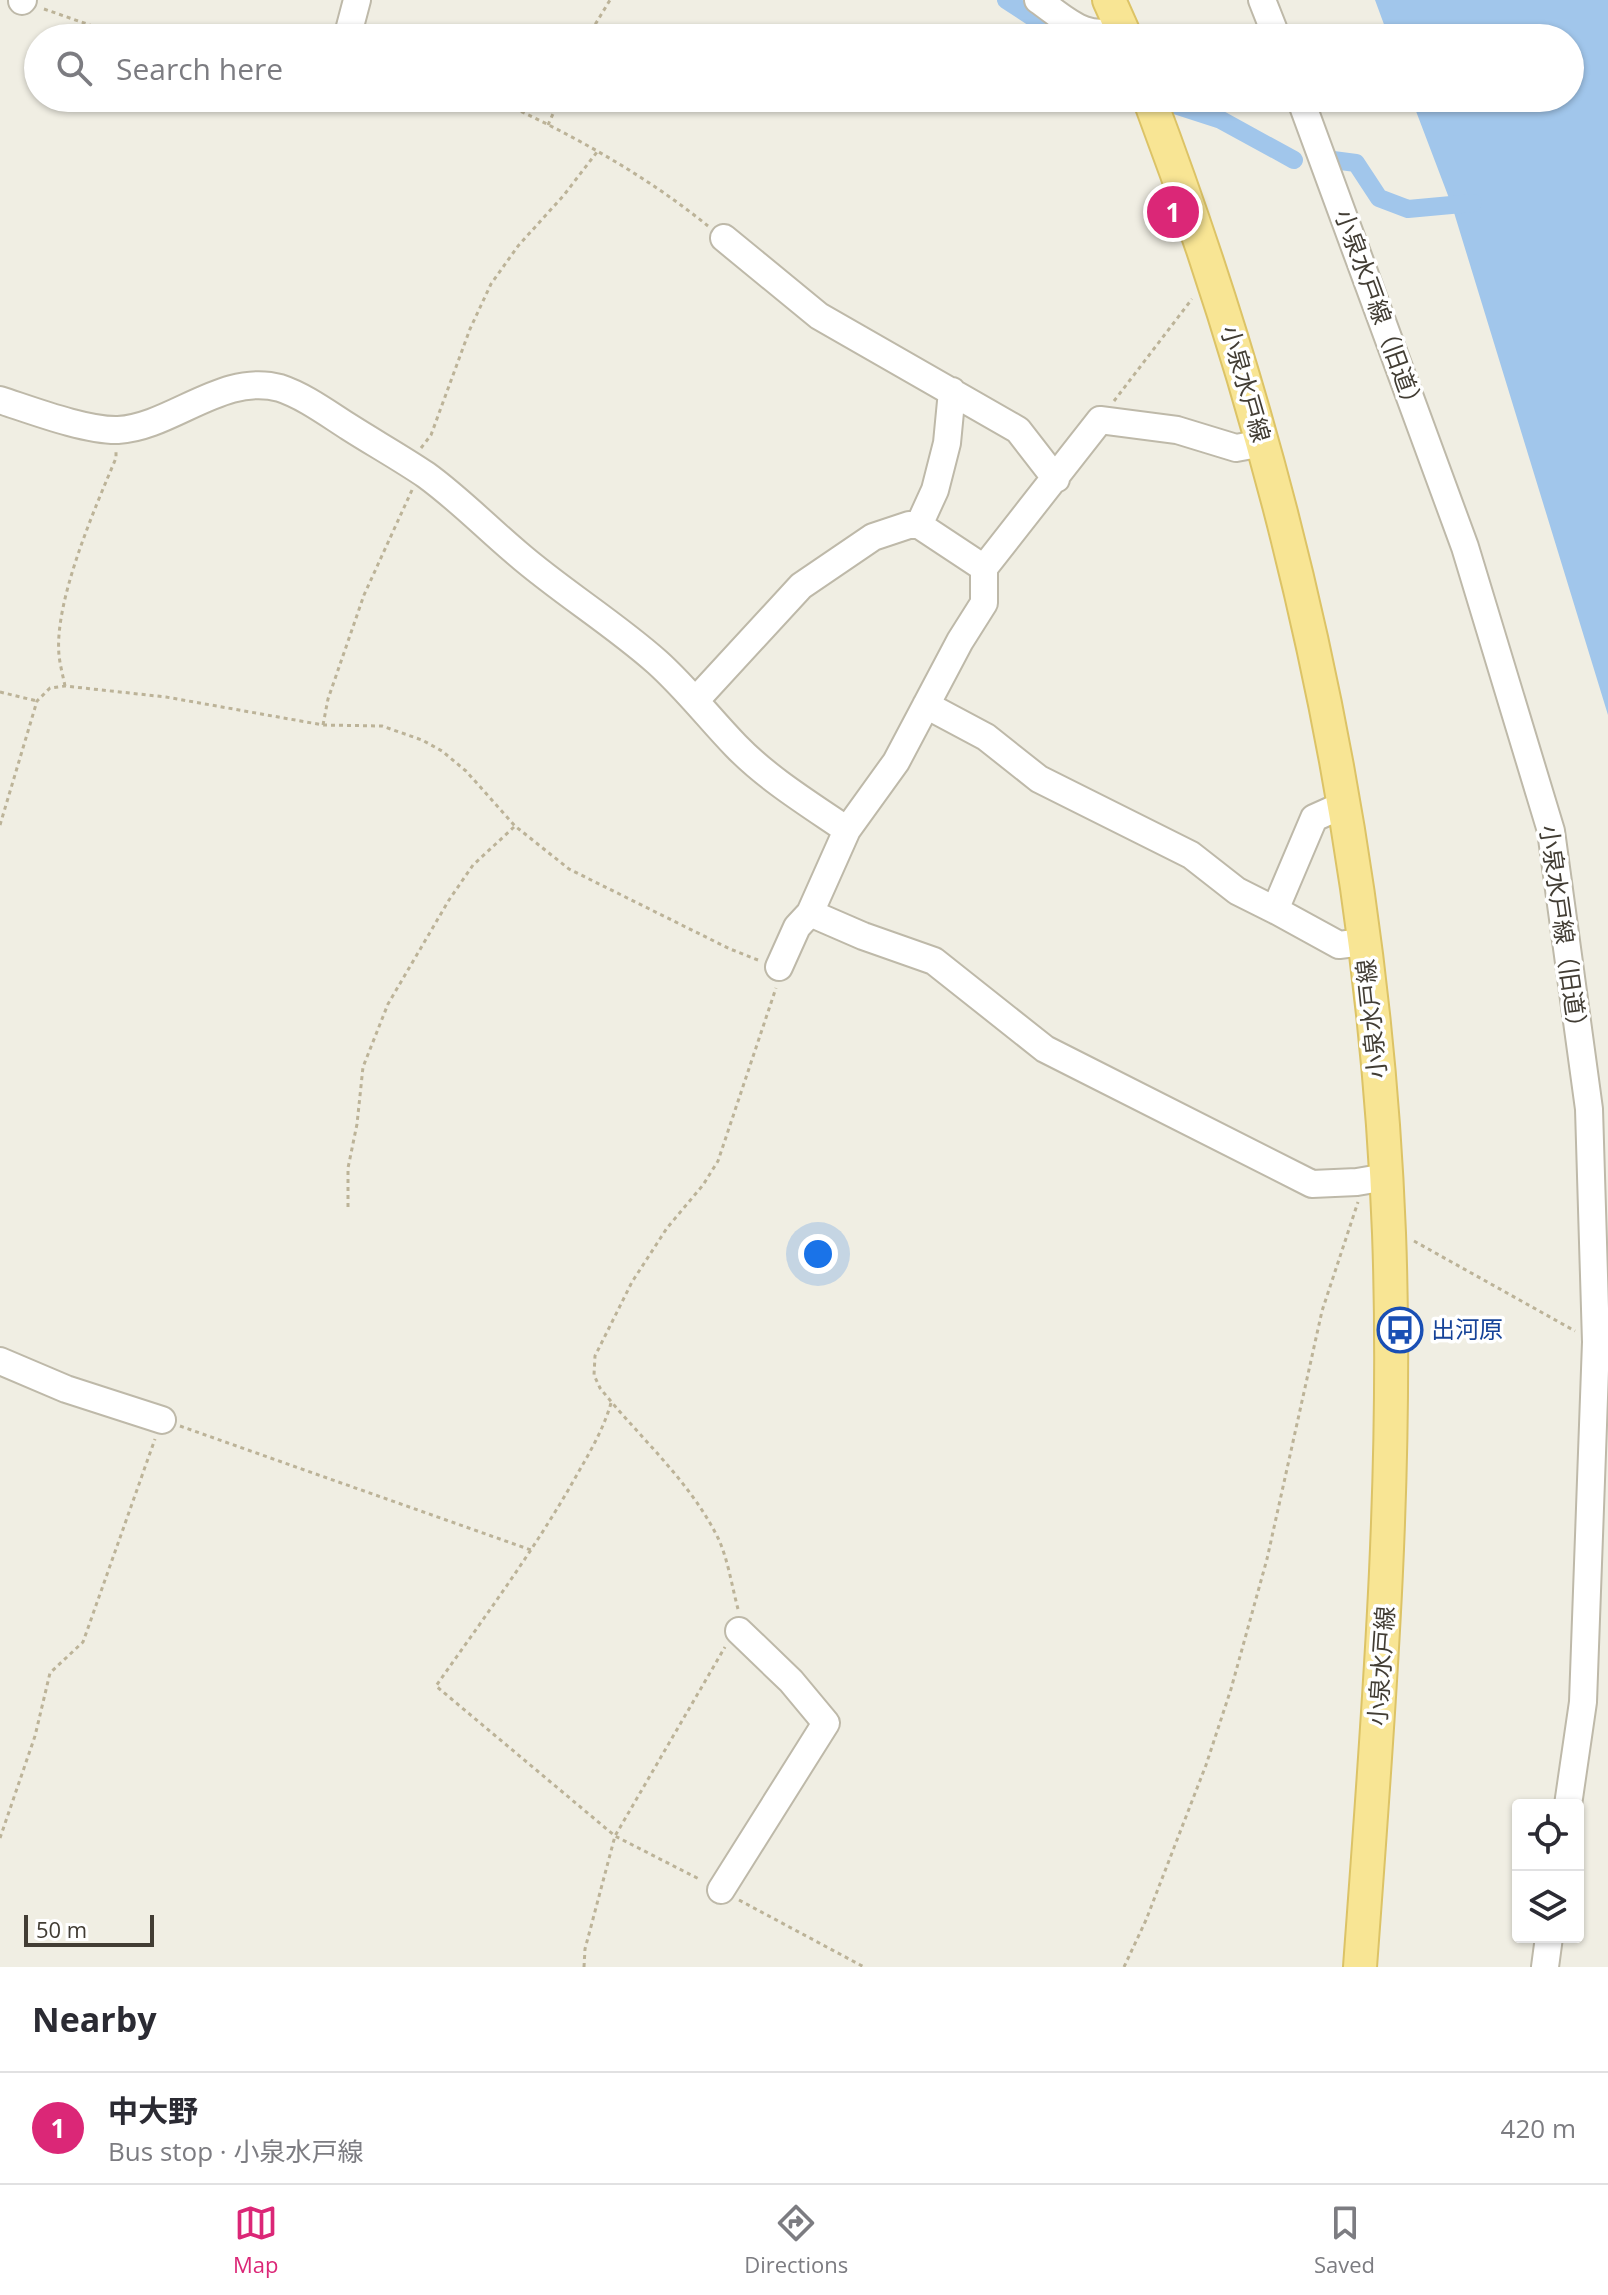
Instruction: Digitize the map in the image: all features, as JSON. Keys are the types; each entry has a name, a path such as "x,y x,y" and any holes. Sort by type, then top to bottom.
{"main road":[{"name":"小泉水戸線","path":"1154,112 1213,277 1263,443 1309,627 1343,805 1363,942 1371,1180 1389,1235 1392,1414 1384,1651 1360,1967"}],"street":[{"path":"351,24 357,0"},
{"path":"1038,0 1074,24"},
{"path":"1262,0 1271,24"},
{"name":"小泉水戸線（旧道）","path":"1305,112 1465,547 1551,831 1589,1109 1596,1342 1583,1702 1569,1799"},
{"path":"724,238 819,316 1018,430 1056,479"},
{"path":"0,400 46,415 117,430 142,425 222,391 246,387 279,388 316,406 417,470 520,556 630,638 696,700 748,757 847,830"},
{"path":"919,525 935,490 947,443 952,391"},
{"path":"779,967 797,927 810,913 847,830 896,762 984,603 984,568 1100,420 1177,430 1236,448 1263,443"},
{"path":"696,700 801,586 873,537 909,525 919,525 984,568"},
{"path":"926,705 986,737 1039,779 1191,855 1237,891 1339,945 1363,942"},
{"path":"1275,910 1314,818 1343,805"},
{"path":"810,913 934,961 1045,1049 1312,1184 1371,1180"},
{"path":"0,1361 33,1377 162,1420"},
{"path":"721,1890 826,1723 791,1681 739,1631"},
{"path":"1545,1967 1548,1943"}],"path":[{"path":"595,24 610,0"},
{"path":"22,1 87,24"},
{"path":"521,112 647,180 724,238"},
{"path":"548,125 554,112"},
{"path":"323,725 328,699 364,595 409,494 470,329 491,284 518,246 564,195 597,152"},
{"path":"1100,420 1191,300 1213,277"},
{"path":"65,686 59,653 62,614 93,510 116,458 117,430"},
{"path":"0,825 37,701 50,688 65,686 166,697 323,725 382,726 442,751 466,771 515,826 569,869 730,949 779,967 777,984 718,1161 703,1185 667,1228 632,1282 595,1356 594,1375 600,1388 670,1469 720,1541 740,1618 739,1631 729,1639 615,1836 585,1949 584,1967"},
{"path":"0,692 37,701"},
{"path":"348,1207 348,1168 357,1124 363,1067 388,1004 473,865 515,826"},
{"path":"1124,1967 1146,1920 1195,1793 1231,1689 1267,1559 1322,1311 1341,1246 1371,1180"},
{"path":"1389,1235 1412,1241 1596,1342"},
{"path":"611,1403 605,1425 531,1550 436,1686 615,1836 864,1967"},
{"path":"0,1838 35,1736 50,1673 83,1642 162,1420 531,1550"}],"water":[{"path":"1375,0 1608,0 1608,715 1452,206 1416,112 1584,112 1584,24 1384,24"}],"waterway":[{"path":"1006,0 1043,24"},
{"path":"1196,112 1221,120 1294,160"},
{"path":"1333,160 1356,163 1379,198 1408,209 1473,203"}],"place":[{"name":"中大野","path":"1173,212"},
{"name":"出河原","path":"1400,1330"}]}
